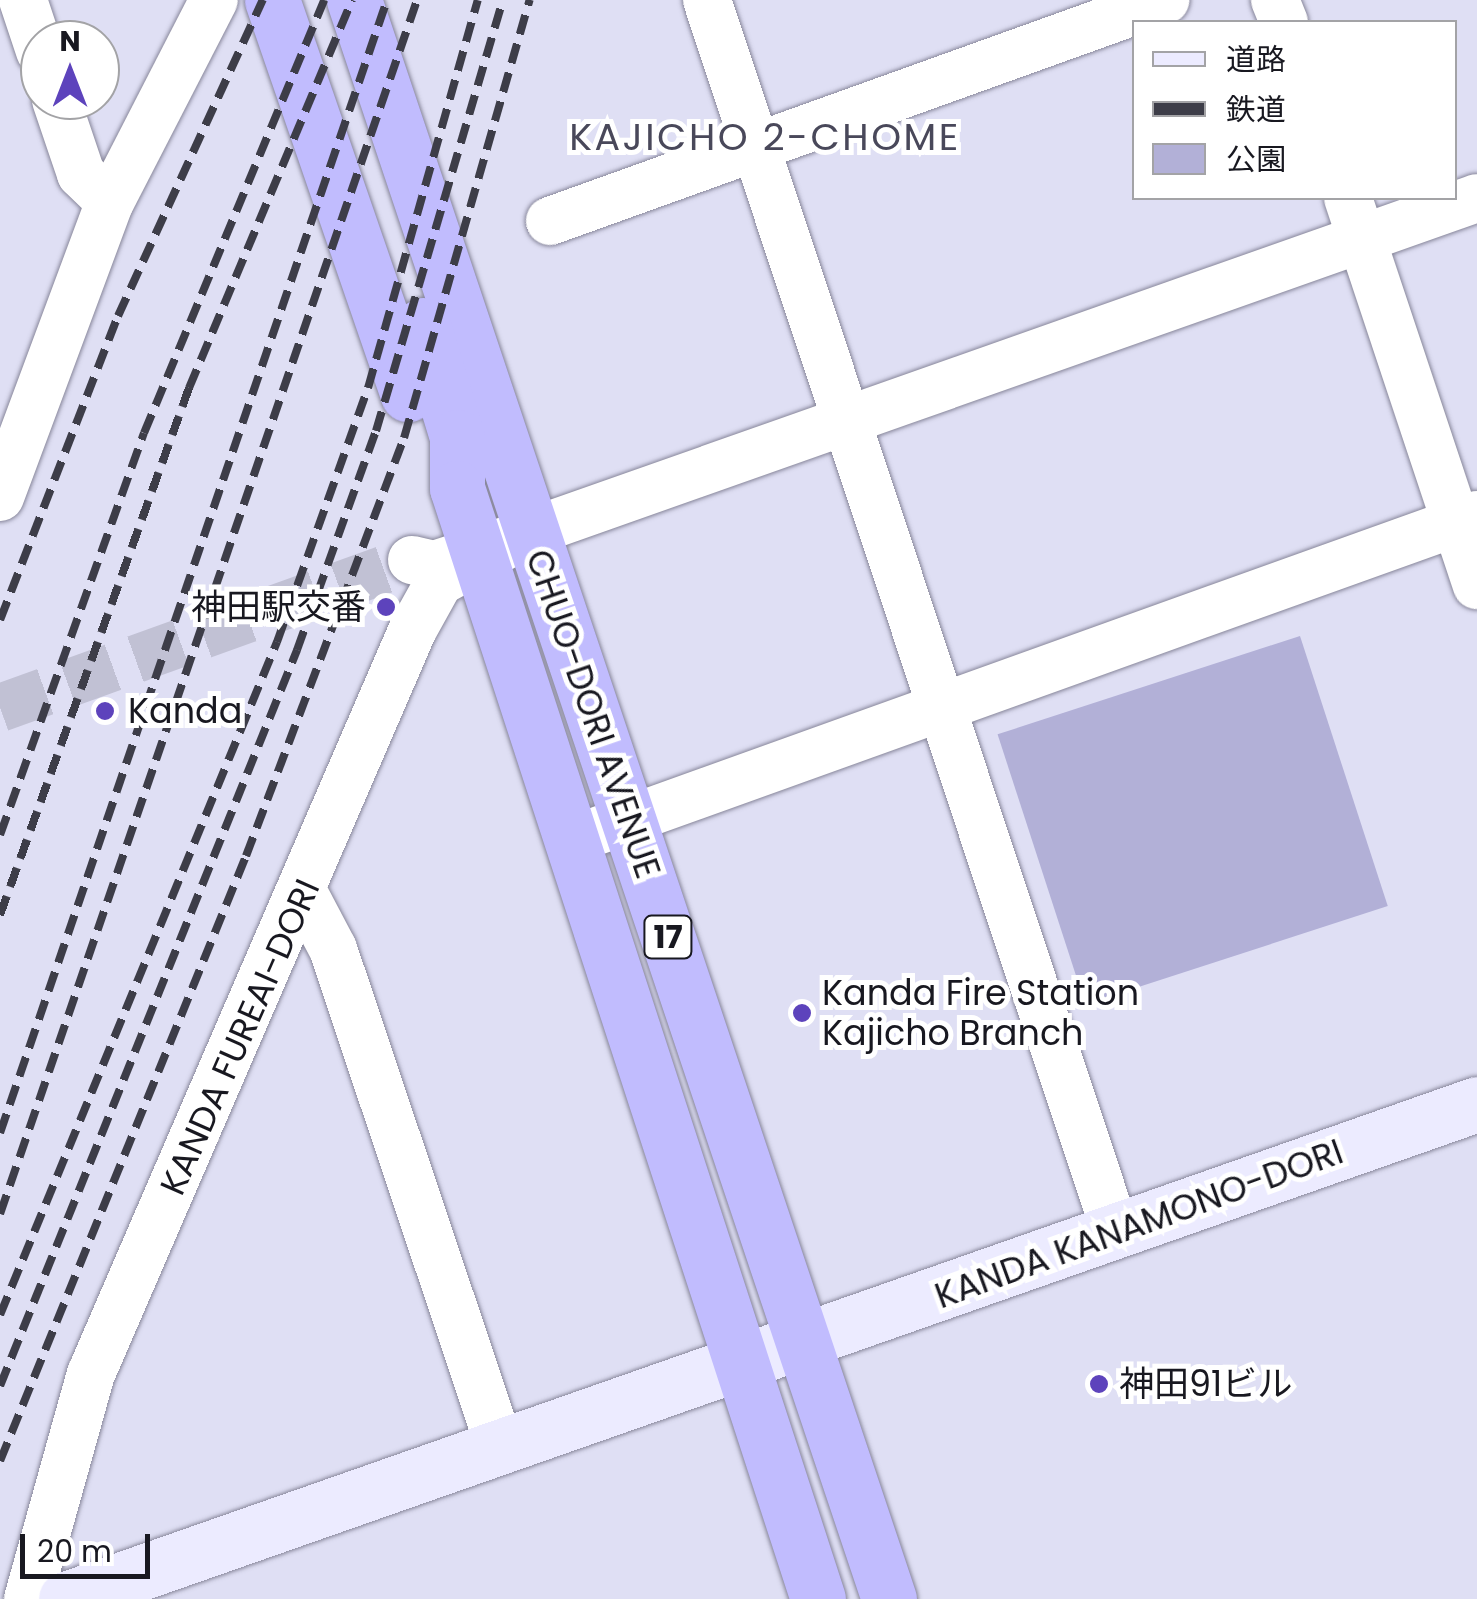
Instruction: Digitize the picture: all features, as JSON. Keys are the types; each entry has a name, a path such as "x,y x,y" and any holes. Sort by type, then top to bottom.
{"highway":[{"path":"272,0 427,454 457,488"},
{"name":"CHUO-DORI AVENUE","path":"320,0 458,437 457,488 739,1366"},
{"name":"CHUO-DORI AVENUE","path":"354,0 889,1599"},
{"name":"17","path":"739,1366 818,1599"}],"street":[{"path":"0,497 110,202 214,0"},
{"path":"707,0 852,418 1116,1233"},
{"path":"550,221 1164,0"},
{"path":"62,120 80,174 110,202"},
{"name":"KANDA FUREAI-DORI","path":"28,1599 91,1374 304,894 413,629 439,582 478,555 531,532 852,418 1356,218 1477,198"},
{"path":"1356,218 1467,518 1477,585"},
{"path":"569,841 1467,518"},
{"path":"412,560 434,565 478,555"},
{"path":"304,894 339,966 500,1447"},
{"name":"KANDA KANAMONO-DORI","path":"739,1366 1477,1104"},
{"path":"66,1599 739,1366"}],"green space":[{"path":"1300,636 1388,906 1085,1004 998,734"}],"tunnel":[{"path":"0,708 412,560"}],"railway":[{"path":"0,620 118,316 263,0"},
{"path":"0,835 144,433 324,0"},
{"path":"0,915 189,388 352,0"},
{"path":"0,1133 387,0"},
{"path":"0,1214 417,0"},
{"path":"0,1315 277,642 368,388 478,0"},
{"path":"0,1386 297,650 376,431 503,0"},
{"path":"0,1461 246,856 404,438 530,0"}],"place":[{"name":"神田駅交番","path":"386,607"},
{"name":"Kanda","path":"105,711"},
{"name":"Kanda Fire Station Kajicho Branch","path":"802,1013"},
{"name":"神田91ビル","path":"1099,1384"}],"district":[{"name":"KAJICHO 2-CHOME","path":"765,137"}]}
